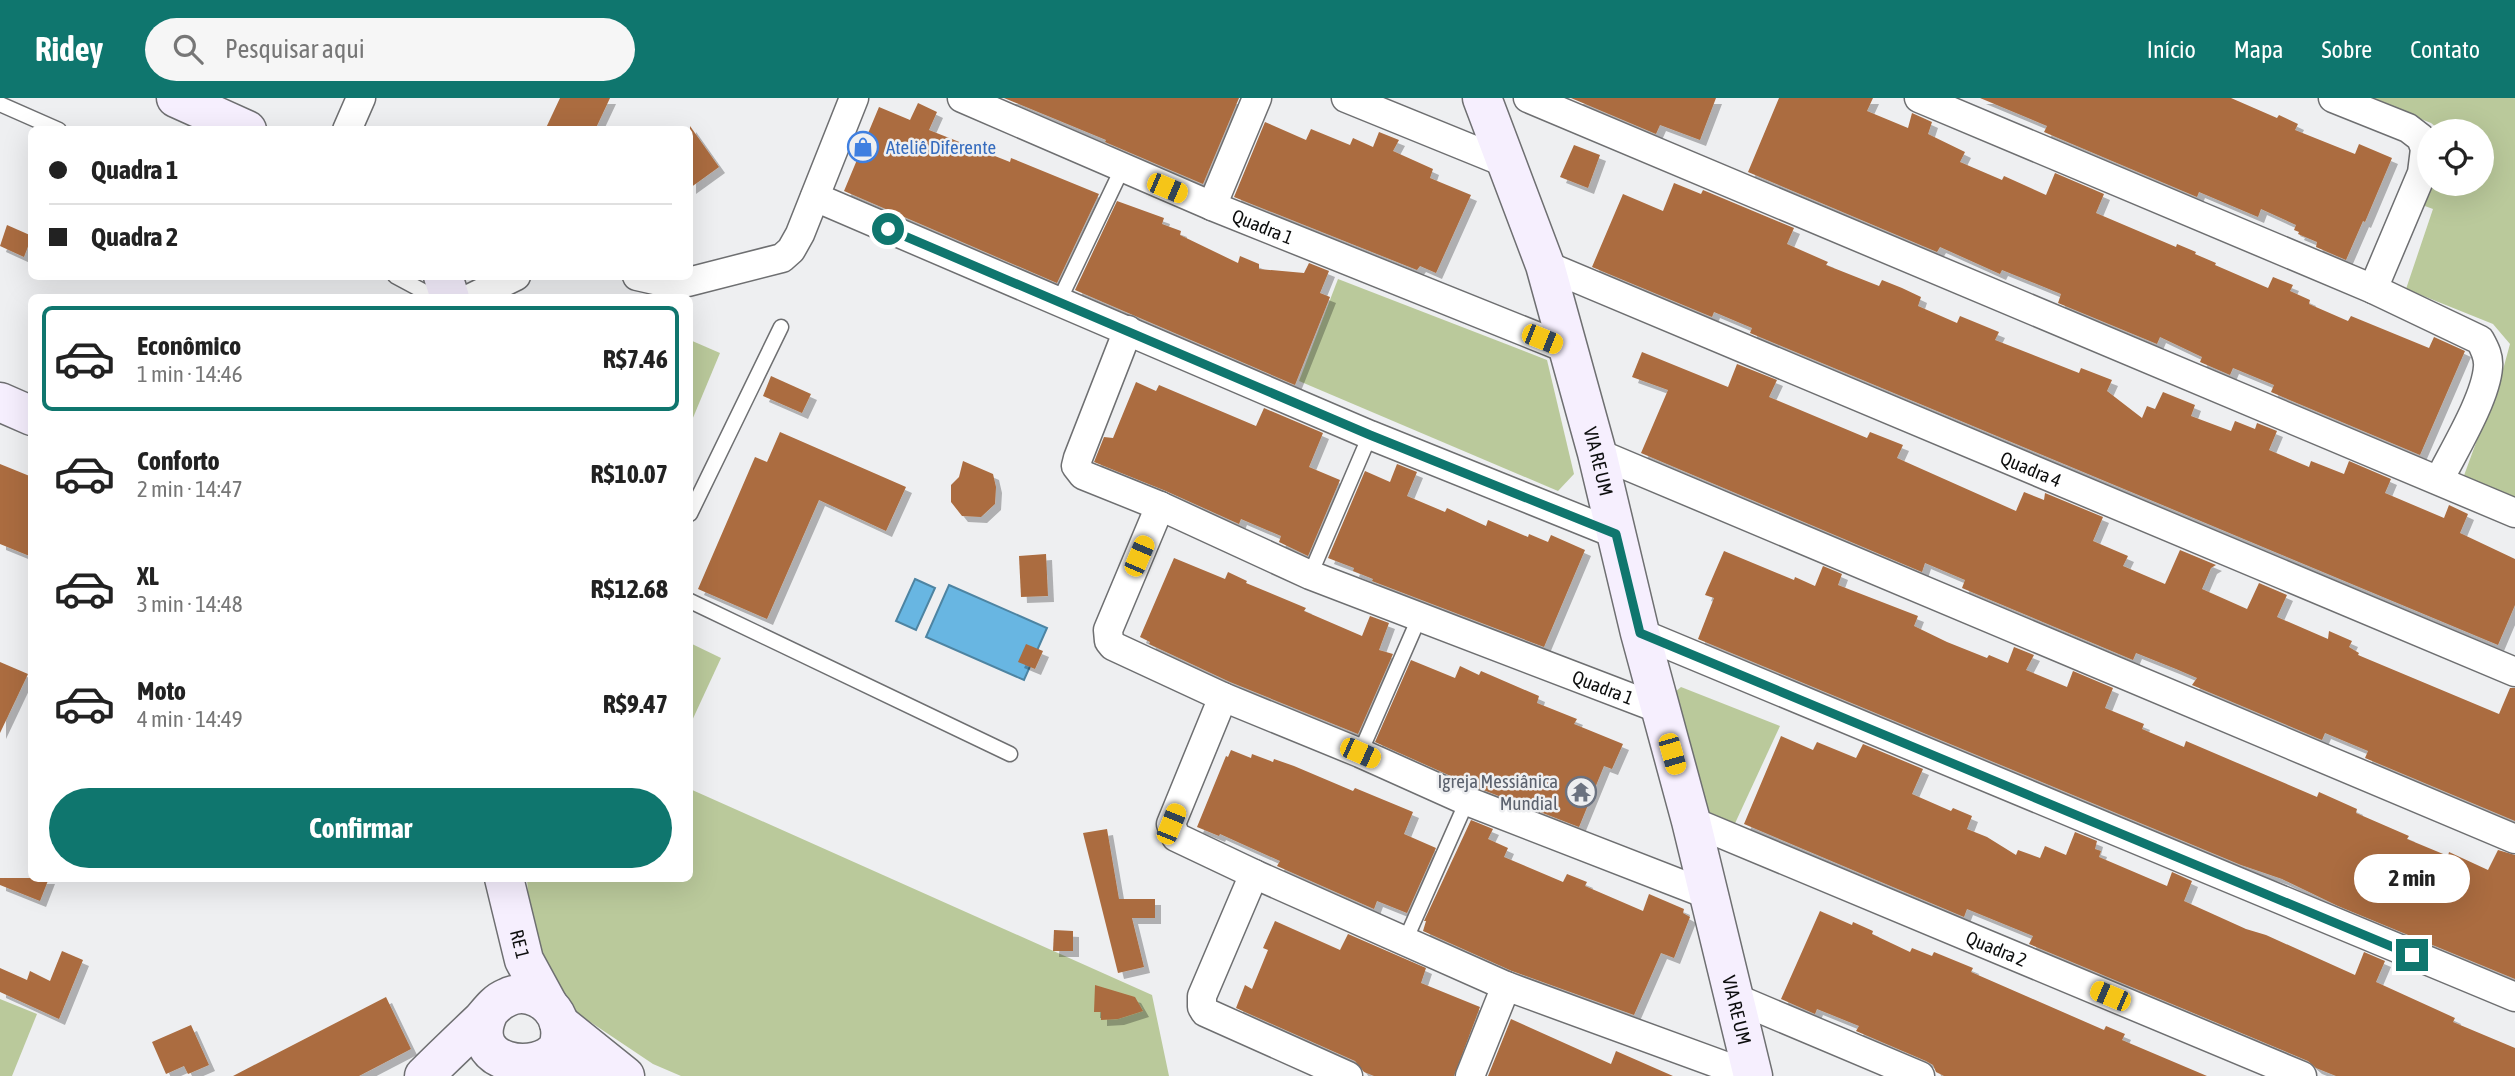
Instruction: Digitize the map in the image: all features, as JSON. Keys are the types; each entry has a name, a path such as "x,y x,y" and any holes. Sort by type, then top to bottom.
{"street":[{"path":"176,98 238,126"},
{"path":"349,126 361,98"},
{"path":"655,280 668,283 688,282 782,258 791,250 854,98"},
{"name":"Quadra 1","path":"964,98 1122,169 1568,349"},
{"path":"1212,206 1257,98"},
{"path":"1346,98 1506,163"},
{"name":"VIA RE UM","path":"1482,98 1545,265 1597,453 1753,1076"},
{"path":"1528,98 2515,513"},
{"path":"1919,98 2373,289 2480,340 2487,352 2488,366 2484,389 2439,480"},
{"path":"2333,98 2408,128 2421,138 2425,149 2422,173 2373,289"},
{"path":"815,197 1370,435 1616,534"},
{"name":"Quadra 4","path":"1545,265 2515,672"},
{"path":"479,294 508,280"},
{"name":"Quadra 1","path":"1128,330 1077,458 1076,466 1083,475 1160,506 1310,575 1660,709"},
{"path":"0,402 28,414"},
{"path":"1597,453 2515,839"},
{"path":"1160,506 1108,630 1109,641 1113,646 1223,697 1360,753 1467,802 1709,895"},
{"path":"1640,633 2515,998"},
{"path":"1223,697 1171,828 1176,837 1506,986 1753,1076"},
{"name":"Quadra 2","path":"1691,821 2302,1076"},
{"path":"1254,874 1202,996 1202,1007 1205,1012 1305,1067 1348,1076"},
{"name":"RE 1","path":"491,1009 500,956 503,882"},
{"name":"RE 1","path":"504,882 524,960 553,1014"},
{"path":"1470,1076 1506,986"},
{"path":"424,1076 491,1009 506,998 520,994 535,997 625,1076"},
{"path":"1735,998 1920,1076"},
{"path":"491,1009 484,1027 487,1050 496,1062 579,1076"},
{"path":"447,1076 525,1069 556,1052 560,1038 553,1014"}],"lane":[{"path":"0,104 50,126"},
{"path":"1059,301 1122,169"},
{"path":"403,280 429,294"},
{"path":"693,508 781,327"},
{"path":"1310,575 1370,435"},
{"path":"693,602 1010,754"},
{"path":"1360,753 1419,618"},
{"path":"1405,941 1467,802"}],"green space":[{"path":"2367,98 2515,98 2515,503 2462,481 2510,344 2493,324 2406,289 2433,209 2414,202 2419,196 2494,196 2494,119 2421,119"},
{"path":"1338,279 1547,360 1574,474 1558,491 1299,381"},
{"path":"693,341 720,353 693,418"},
{"path":"693,644 721,658 693,719"},
{"path":"1681,687 1780,726 1731,832 1700,817 1668,698"},
{"path":"693,790 1152,995 1169,1076 681,1076 653,1064 553,997 530,922 527,882 693,882"},
{"path":"0,999 37,1014 12,1076 0,1076"}],"water":[{"path":"915,579 935,588 916,630 896,621"},
{"path":"949,585 1047,628 1024,680 926,637"}],"building":[{"path":"560,98 610,98 597,126 547,126"},
{"path":"1004,98 1239,98 1203,184"},
{"path":"1571,98 1716,98 1700,140 1660,125 1656,134"},
{"path":"1779,98 1873,98 1867,111 1908,128 1912,113 1932,122 1928,134 1965,152 1960,162 2002,180 2004,176 2046,195 2055,173 2104,194 2096,213 2176,247 2177,244 2196,252 2195,254 2216,263 2215,265 2268,288 2273,277 2293,285 2290,291 2310,300 2309,304 2348,321 2351,316 2429,348 2434,337 2465,351 2420,455 2271,392 2274,385 2233,368 2230,375 2200,362 2202,357 2160,337 2157,344 2058,303 2061,294 2002,270 2000,274 1940,247 1937,252 1748,172"},
{"path":"1980,98 2231,98 2277,118 2279,115 2298,124 2295,130 2355,154 2359,144 2392,158 2346,260 2316,247 2317,242 2294,230 2296,225 2261,209 2258,217 2199,192 2197,197 2044,132 2047,126"},
{"path":"918,103 937,112 929,130 1010,162 1011,158 1099,194 1057,283 844,191 879,107 910,120"},
{"path":"1265,122 1306,140 1311,129 1350,145 1353,138 1373,147 1379,132 1399,140 1393,151 1433,169 1430,178 1471,195 1436,273 1420,266 1417,270 1234,197"},
{"path":"693,130 719,167 693,186"},
{"path":"1574,145 1600,155 1588,188 1560,177"},
{"path":"1674,183 1701,194 1703,190 1794,228 1787,244 1828,262 1826,265 1879,286 1882,280 1902,288 1921,297 1918,306 1957,323 1960,316 1999,332 1995,340 2079,373 2081,368 2112,380 2107,391 2142,418 2147,406 2155,409 2163,392 2195,405 2191,416 2231,431 2235,421 2255,429 2257,423 2277,431 2269,450 2309,467 2311,461 2344,474 2349,461 2391,479 2385,493 2444,518 2449,505 2468,514 2460,533 2515,559 2515,605 2498,645 1750,333 1752,328 1714,312 1712,317 1592,267 1623,194 1663,211"},
{"path":"1117,201 1164,218 1162,224 1181,231 1180,235 1238,263 1240,256 1259,264 1259,269 1304,273 1309,263 1329,271 1320,293 1330,297 1295,385 1075,290"},
{"path":"7,225 28,234 28,246 24,257 0,246"},
{"path":"1642,352 1728,387 1737,364 1777,380 1769,397 1867,438 1870,432 1903,445 1897,458 2016,511 2024,492 2044,500 2045,493 2103,517 2093,541 2128,556 2123,566 2165,584 2180,550 2216,565 2211,568 2202,589 2247,609 2259,583 2287,595 2277,617 2328,639 2329,631 2352,641 2349,647 2359,653 2358,655 2499,714 2510,688 2515,688 2515,821 2365,758 2368,751 2325,733 2322,740 2192,685 2197,678 2176,669 2136,653 2133,660 1962,588 1965,580 1925,563 1922,572 1641,453 1668,390 1632,377"},
{"path":"771,376 811,394 802,413 763,396"},
{"path":"1136,382 1156,391 1159,385 1256,426 1264,408 1323,433 1309,467 1340,480 1308,556 1279,542 1281,536 1241,519 1239,524 1094,462 1104,437 1113,438"},
{"path":"780,432 906,487 886,531 819,500 767,619 698,589 755,457 767,462"},
{"path":"963,461 993,474 996,487 995,504 981,517 962,516 951,502 951,485 959,477"},
{"path":"0,464 28,475 28,555 0,544"},
{"path":"1397,464 1417,472 1407,496 1445,512 1447,508 1486,526 1488,520 1528,537 1529,534 1548,542 1551,535 1585,550 1544,647 1372,581 1373,579 1353,571 1354,568 1328,558 1365,471 1390,482"},
{"path":"1724,551 1815,586 1823,566 1842,574 1838,585 1918,616 1914,626 1947,642 1987,658 1989,655 2008,663 2014,647 2034,655 2026,670 2067,687 2073,671 2113,688 2105,708 2144,724 2142,729 2184,747 2186,741 2317,797 2319,792 2357,809 2356,813 2409,836 2407,839 2448,856 2449,852 2488,870 2498,850 2515,855 2515,979 2338,906 2282,879 2241,865 1698,639 1714,598 1705,595"},
{"path":"1046,554 1048,596 1021,597 1019,556"},
{"path":"1174,558 1225,579 1228,572 1247,581 1246,583 1306,608 1304,611 1362,636 1370,616 1389,623 1379,650 1393,654 1358,734 1230,682 1149,644 1150,642 1140,637"},
{"path":"1026,644 1043,651 1035,669 1018,662"},
{"path":"1411,660 1455,678 1460,666 1479,675 1481,671 1539,696 1537,703 1577,719 1574,724 1623,744 1612,769 1604,766 1579,827 1473,786 1375,742"},
{"path":"0,662 28,674 0,733"},
{"path":"1781,736 1813,750 1817,742 1856,758 1863,744 1923,769 1912,794 1951,811 1953,808 1972,816 1967,829 1987,837 2016,855 2018,850 2040,858 2045,846 2066,855 2075,832 2097,841 2095,849 2101,851 2099,857 2167,886 2172,872 2192,881 2184,901 2355,975 2364,952 2385,961 2376,982 2455,1018 2453,1022 2515,1048 2515,1076 2336,1076 2316,1068 2308,1061 2029,944 2033,936 1967,909 1964,917 1744,824"},
{"path":"1231,750 1251,758 1252,754 1273,762 1274,759 1413,812 1404,834 1436,848 1407,913 1377,901 1374,909 1277,866 1280,861 1220,834 1219,836 1197,827 1226,756 1228,757"},
{"path":"1471,820 1493,829 1488,839 1508,848 1504,857 1563,882 1567,874 1587,882 1585,886 1643,911 1649,894 1684,909 1683,913 1690,917 1674,958 1661,953 1634,1015 1512,971 1423,931 1424,921"},
{"path":"1107,829 1119,899 1155,899 1155,918 1132,918 1144,967 1118,973 1083,833"},
{"path":"0,878 28,878 28,882 47,882 40,901 0,885"},
{"path":"1820,911 1873,931 1872,934 1910,952 1912,948 1932,956 1934,952 1973,968 1971,972 2104,1030 2106,1026 2125,1034 2122,1040 2207,1076 1944,1076 1926,1061 1856,1031 1859,1026 1817,1009 1815,1014 1781,999"},
{"path":"1275,921 1340,950 1348,934 1426,968 1421,983 1480,1007 1454,1076 1374,1076 1364,1072 1355,1061 1236,1008 1245,985 1252,989 1268,950 1263,948"},
{"path":"1054,930 1073,931 1073,951 1053,951"},
{"path":"62,951 83,960 59,1019 0,992 0,968 27,980 30,971 50,981"},
{"path":"1095,985 1135,997 1143,1011 1118,1019 1101,1020 1101,1012 1094,1012"},
{"path":"386,997 411,1049 359,1076 233,1076"},
{"path":"1511,1019 1611,1064 1616,1051 1673,1076 1488,1076"},
{"path":"191,1025 209,1065 188,1074 184,1066 166,1074 152,1042"}],"place":[{"name":"Ateliê Diferente","path":"863,147"},
{"name":"Igreja Messiânica Mundial","path":"1581,792"}],"route":[{"path":"888,229 1370,435 1616,534 1640,633 2412,955"}]}
